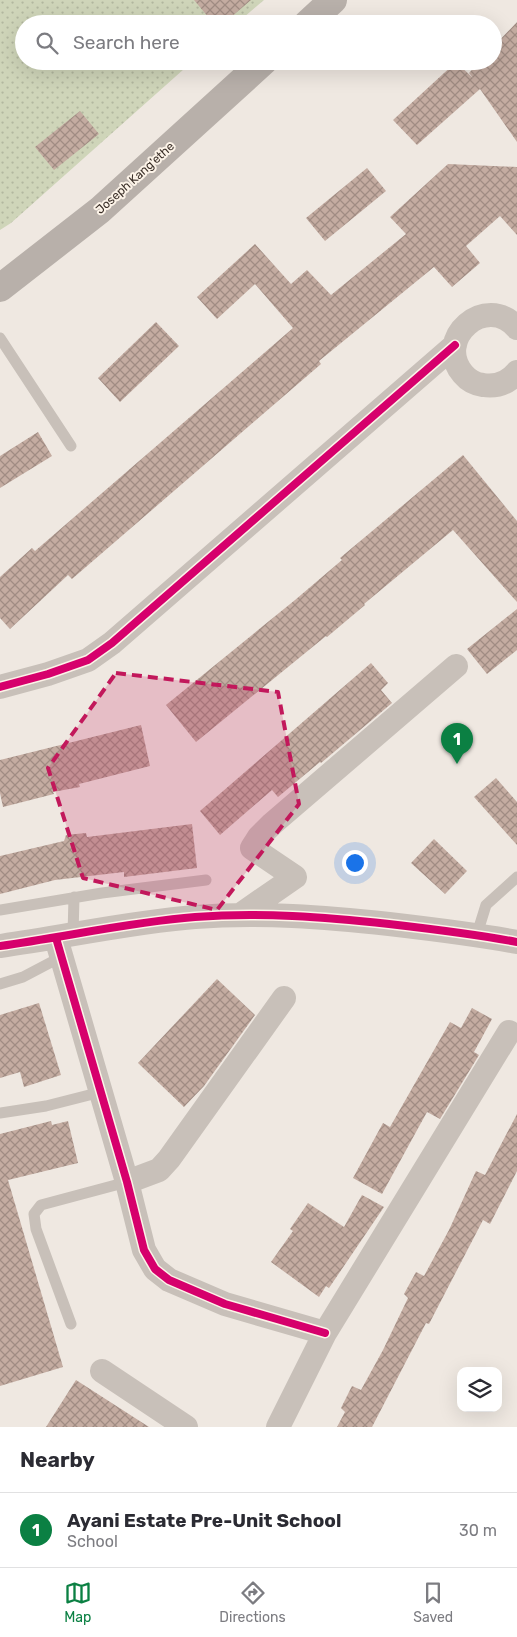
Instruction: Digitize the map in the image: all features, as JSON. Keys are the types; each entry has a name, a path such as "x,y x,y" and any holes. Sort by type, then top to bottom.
{"street":[{"path":"317,15 333,0"},
{"name":"Joseph Kang'ethe","path":"0,288 100,210 254,70"},
{"path":"517,328 501,317 489,315 477,317 467,324 459,334 455,345 455,357 459,369 467,378 478,384 490,386 503,384 517,372"},
{"path":"0,687 48,674 88,660 112,643 455,345"},
{"path":"240,915 295,877 252,848 259,837 456,666"},
{"path":"0,946 63,943 152,921 240,915 318,917 477,934 517,942"},
{"path":"63,943 144,1250 155,1269 169,1280 225,1304 325,1333"},
{"path":"126,1182 159,1170 169,1159 284,998"},
{"path":"278,1427 325,1333 509,1032"},
{"path":"102,1371 186,1427"}],"lane":[{"path":"0,338 71,446"},
{"path":"477,934 486,905 517,877"},
{"path":"0,910 74,897 206,880"},
{"path":"0,984 23,977 63,943 74,897"},
{"path":"0,1113 46,1106 101,1092"},
{"path":"71,1324 36,1229 34,1214 41,1205 126,1182"}],"highlighted area":[{"path":"116,673 278,692 299,804 217,910 83,878 48,768"}],"green space":[{"path":"0,0 264,0 246,15 15,15 15,70 183,70 11,223 0,230"}],"building":[{"path":"194,0 251,0 234,15 206,15"},
{"path":"517,22 517,142 480,89 417,145 393,120 447,70 464,70 473,78 469,73 472,70 502,70 502,38"},
{"path":"80,111 99,134 54,170 35,147"},
{"path":"448,164 517,167 517,235 500,216 466,246 480,263 452,287 434,267 319,361 321,364 72,579 68,575 10,629 0,618 0,577 32,548 35,551 293,328 255,284 217,319 197,297 255,244 291,284 307,270 331,295 406,234 390,217"},
{"path":"367,168 386,191 325,241 306,218"},
{"path":"156,322 179,346 120,402 98,378"},
{"path":"38,432 52,456 0,488 0,456"},
{"path":"463,455 517,521 517,602 453,530 327,637 196,742 166,705 295,600 342,560 340,558"},
{"path":"517,609 517,650 487,674 467,649"},
{"path":"371,663 388,683 381,690 392,703 278,797 272,790 220,835 200,811"},
{"path":"141,725 150,766 79,784 80,787 53,792 54,794 3,807 0,793 0,760"},
{"path":"496,778 517,802 517,845 474,797"},
{"path":"192,824 197,868 124,877 124,872 55,880 0,894 0,856 64,841 66,835 86,833 87,837"},
{"path":"434,839 467,871 445,894 411,863"},
{"path":"217,979 255,1015 204,1086 184,1107 138,1063"},
{"path":"39,1003 61,1075 24,1087 20,1072 0,1078 0,1015"},
{"path":"472,1008 492,1019 474,1052 479,1055 440,1119 427,1112 382,1194 353,1178 383,1123 390,1127 450,1022 461,1028"},
{"path":"517,1114 517,1171 490,1224 483,1220 429,1324 426,1323 372,1427 337,1427 345,1412 341,1408 352,1386 361,1390 383,1350 408,1298 404,1294 416,1272 424,1276 449,1230 476,1171 485,1175"},
{"path":"51,1121 52,1125 68,1121 78,1163 8,1180 63,1367 0,1386 0,1134"},
{"path":"362,1195 384,1207 329,1288 326,1286 319,1297 271,1262 293,1231 290,1229 308,1203 344,1227"},
{"path":"76,1380 149,1427 46,1427"}],"cycle path":[{"path":"0,687 48,674 88,660 112,643 455,345"},
{"path":"0,946 146,922 244,915 317,917 365,921 517,942"},
{"path":"56,938 127,1182 144,1250 155,1269 169,1280 225,1304 325,1333"}],"place":[{"name":"Ayani Estate Pre-Unit School","path":"457,764"}]}
